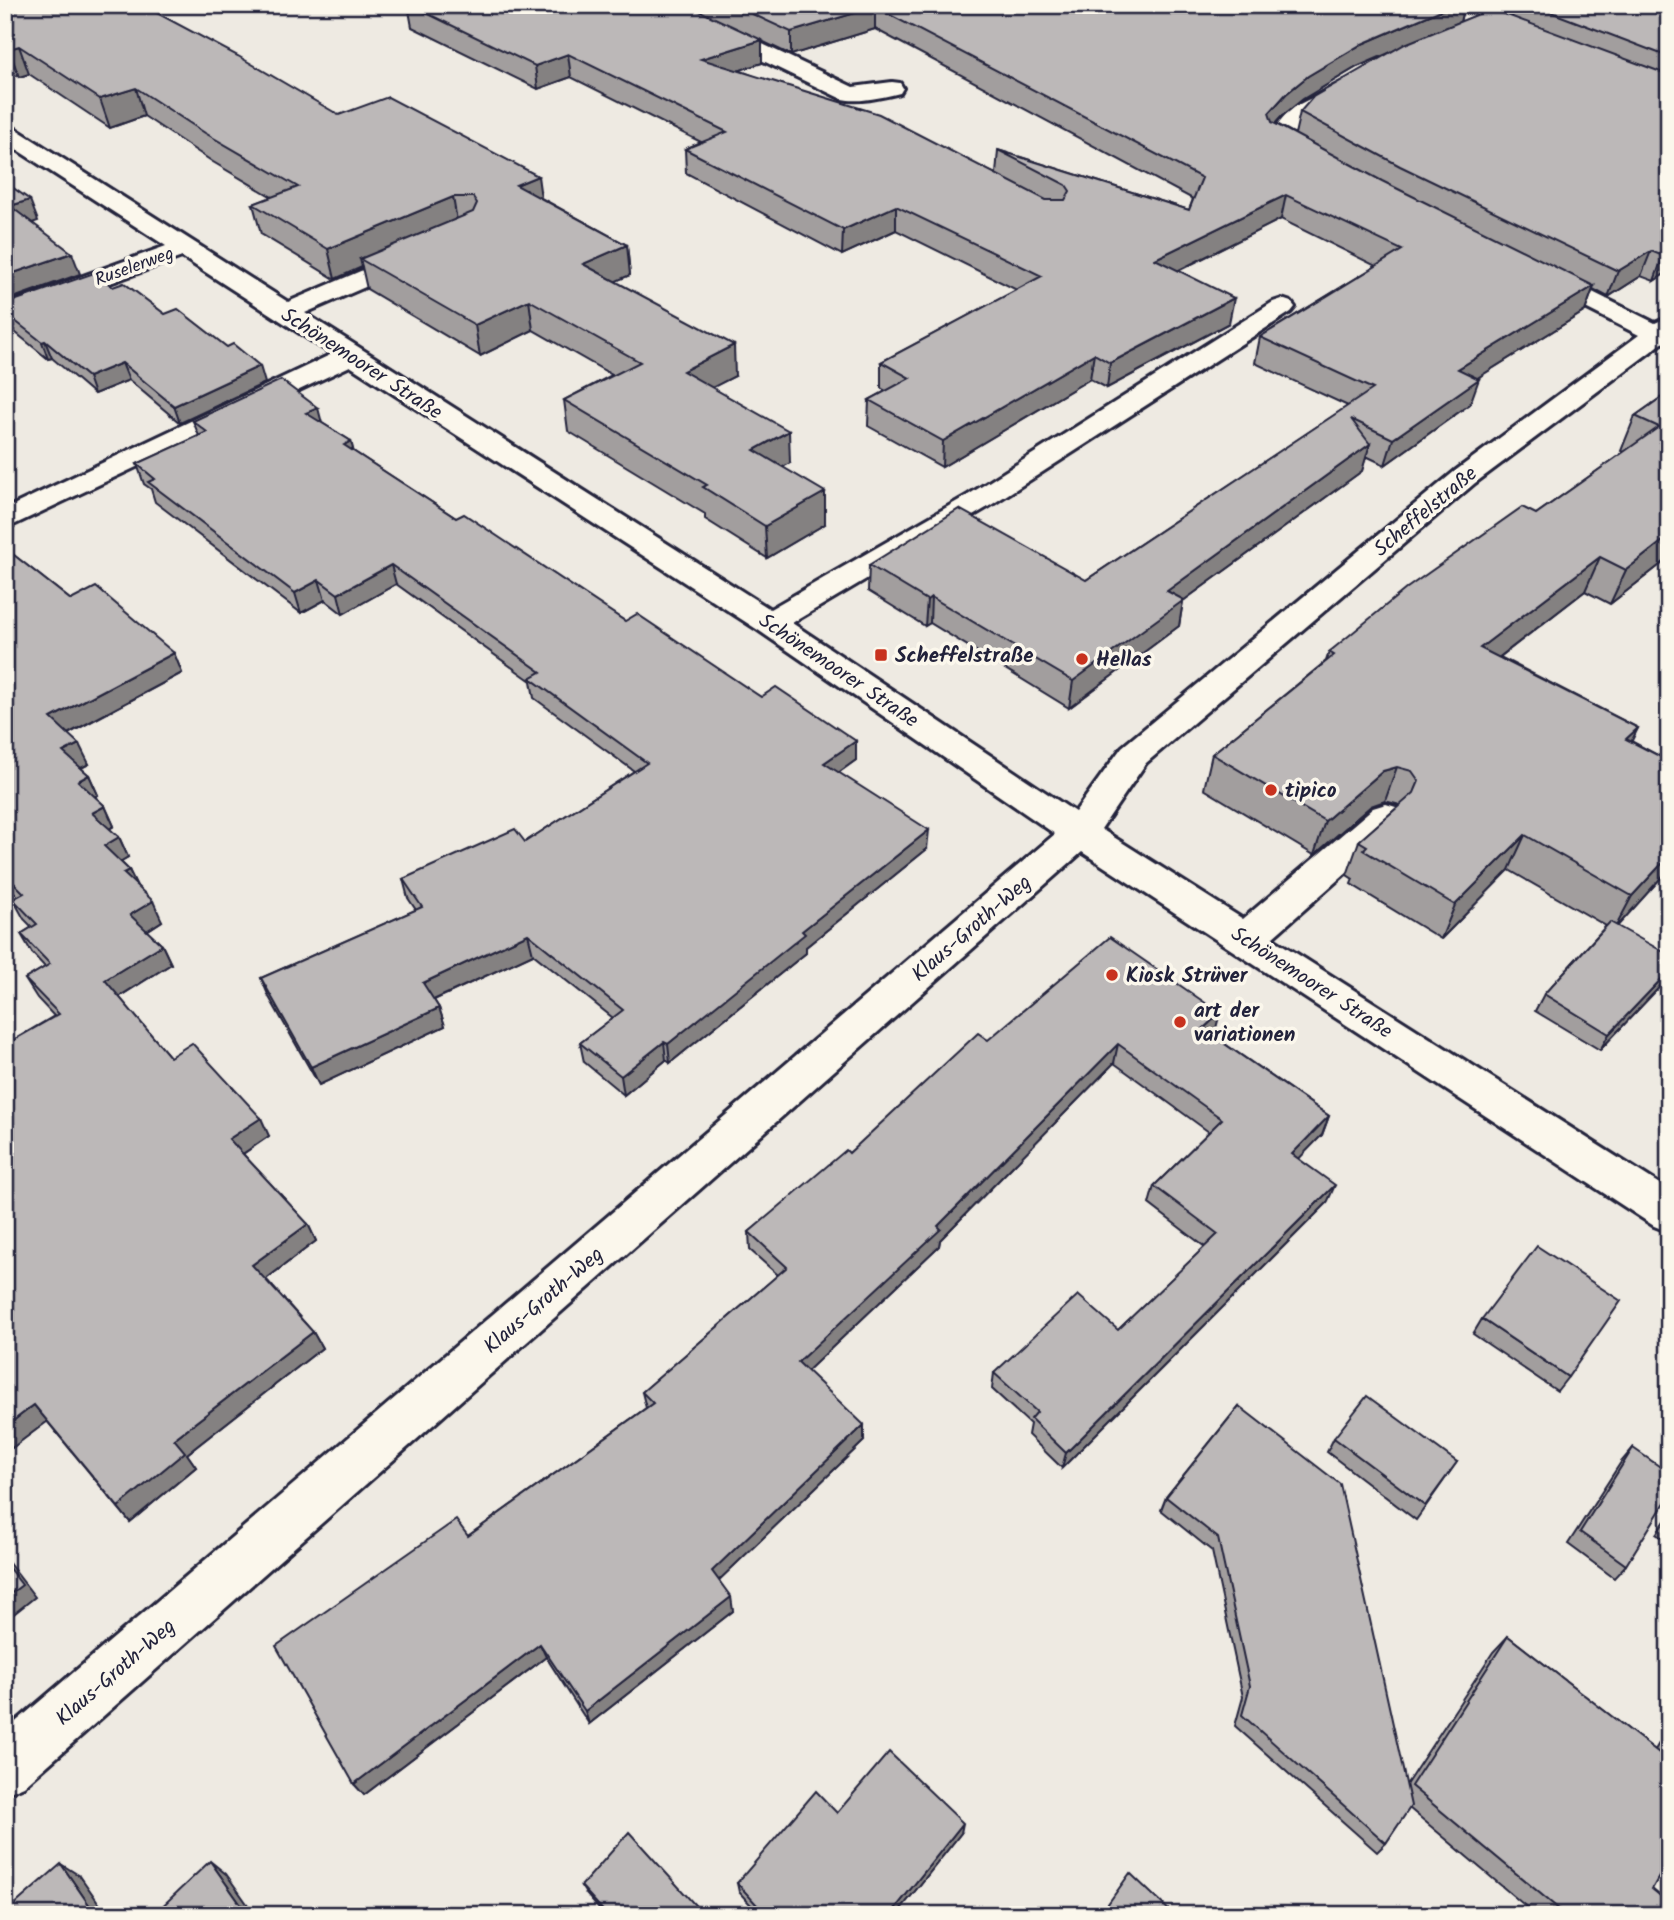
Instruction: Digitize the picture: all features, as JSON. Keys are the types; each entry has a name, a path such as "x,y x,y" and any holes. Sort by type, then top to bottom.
{"street":[{"path":"663,5 850,94 870,112"},
{"path":"1437,41 1527,5"},
{"path":"1452,9 1508,31"},
{"path":"1325,165 1277,138 1297,114 1367,74"},
{"path":"850,94 892,88"},
{"name":"Schönemoorer Straße","path":"5,132 769,623 1080,833 1669,1213"},
{"name":"Ruselerweg","path":"5,313 184,248"},
{"path":"284,313 431,250"},
{"path":"1520,266 1662,329"},
{"path":"769,623 978,501 1282,307"},
{"name":"Scheffelstraße","path":"1080,833 1134,755 1465,477 1662,329"},
{"path":"5,520 350,356"},
{"path":"1245,939 1386,817"},
{"name":"Klaus-Groth-Weg","path":"5,1767 1080,833"}],"building":[{"path":"5,5 142,5 238,56 339,115 388,97 538,176 516,185 627,245 583,264 734,345 683,371 789,431 754,450 825,492 765,526 703,487 707,485 564,400 640,362 529,300 475,325 360,259 473,212 477,203 473,197 453,197 328,249 253,204 298,187 205,133 136,88 100,99 19,46 9,49 5,47"},
{"path":"410,5 687,5 762,40 701,59 879,114 1046,200 1065,200 1070,191 1066,185 998,150 1189,210 1202,178 875,7 791,32 733,5 1453,5 1362,44 1308,76 1269,113 1272,122 1382,181 1594,286 1458,369 1479,379 1393,439 1351,419 1370,444 1167,591 1184,600 1073,681 931,597 927,600 869,565 959,509 1086,580 1373,389 1260,337 1402,250 1286,195 1155,259 1234,298 1110,363 1094,354 943,441 869,400 910,378 881,362 1042,276 896,206 843,230 685,149 727,132 568,54 535,66"},
{"path":"1532,5 1669,5 1669,57"},
{"path":"1491,9 1669,75 1669,253 1663,256 1651,251 1618,271 1400,166 1300,112 1313,97 1405,44"},
{"path":"5,182 30,200 10,206 72,253 5,276"},
{"path":"94,273 113,287 124,283 165,314 178,309 227,347 233,344 260,366 174,406 122,363 88,377 45,341 42,342 5,313 5,304"},
{"path":"281,380 318,408 306,413 351,441 344,445 456,518 464,514 625,621 637,614 761,697 776,687 856,741 824,763 929,830 802,931 805,934 668,1044 664,1042 621,1076 580,1043 623,1010 528,934 423,983 439,1008 311,1067 261,978 422,907 403,879 515,829 525,842 647,763 530,678 541,672 391,565 338,594 319,580 295,593 148,482 155,479 137,464 207,432 193,421"},
{"path":"1669,392 1669,536 1626,570 1600,557 1480,648 1638,728 1626,739 1669,761 1669,856 1632,896 1525,835 1455,905 1363,850 1367,846 1359,841 1414,793 1419,781 1412,771 1397,767 1383,771 1325,821 1212,754 1334,655 1329,652 1407,588 1522,507 1536,514 1659,427 1635,416"},
{"path":"5,548 71,600 96,587 174,653 51,718 79,744 63,752 89,775 78,781 105,806 92,813 119,837 104,846 129,870 123,873 153,901 130,915 162,945 105,980 170,1057 192,1043 261,1118 229,1139 308,1224 252,1265 313,1332 174,1439 185,1452 118,1507 34,1405 5,1427 5,1045 59,1014 25,979 50,964 21,934 37,924 13,899 24,893 5,874 5,863 10,860 5,855"},
{"path":"1610,922 1669,955 1669,971 1609,1034 1544,994"},
{"path":"1110,937 1220,1013 1203,1029 1329,1116 1292,1154 1335,1185 1066,1453 1031,1419 1037,1412 994,1373 1078,1295 1118,1330 1218,1234 1154,1186 1222,1119 1118,1044 938,1226 941,1229 798,1362 864,1425 712,1571 731,1597 585,1711 540,1644 354,1784 276,1646 456,1520 468,1536 653,1403 642,1392 787,1267 749,1232 846,1150 849,1153 978,1033 988,1040"},
{"path":"1537,1246 1621,1301 1568,1377 1482,1319"},
{"path":"1367,1396 1457,1462 1425,1506 1334,1438"},
{"path":"1239,1406 1340,1484 1411,1806 1386,1843 1242,1715 1250,1686 1218,1538 1166,1497"},
{"path":"1633,1448 1669,1473 1669,1496 1626,1565 1580,1532"},
{"path":"5,1563 22,1585 5,1598"},
{"path":"1508,1636 1663,1756 1669,1745 1669,1859 1652,1889 1669,1903 1669,1915 1566,1915 1411,1786"},
{"path":"889,1752 963,1823 890,1915 766,1915 737,1883 816,1791 837,1813"},
{"path":"629,1832 704,1915 607,1915 581,1886"},
{"path":"210,1861 248,1915 153,1915"},
{"path":"61,1864 96,1915 5,1915 5,1913"},
{"path":"1130,1873 1174,1915 1100,1915"}],"place":[{"name":"Scheffelstraße","path":"881,655"},
{"name":"Hellas","path":"1082,659"},
{"name":"tipico","path":"1271,790"},
{"name":"Kiosk Strüver","path":"1112,975"},
{"name":"art der variationen","path":"1180,1022"}]}
